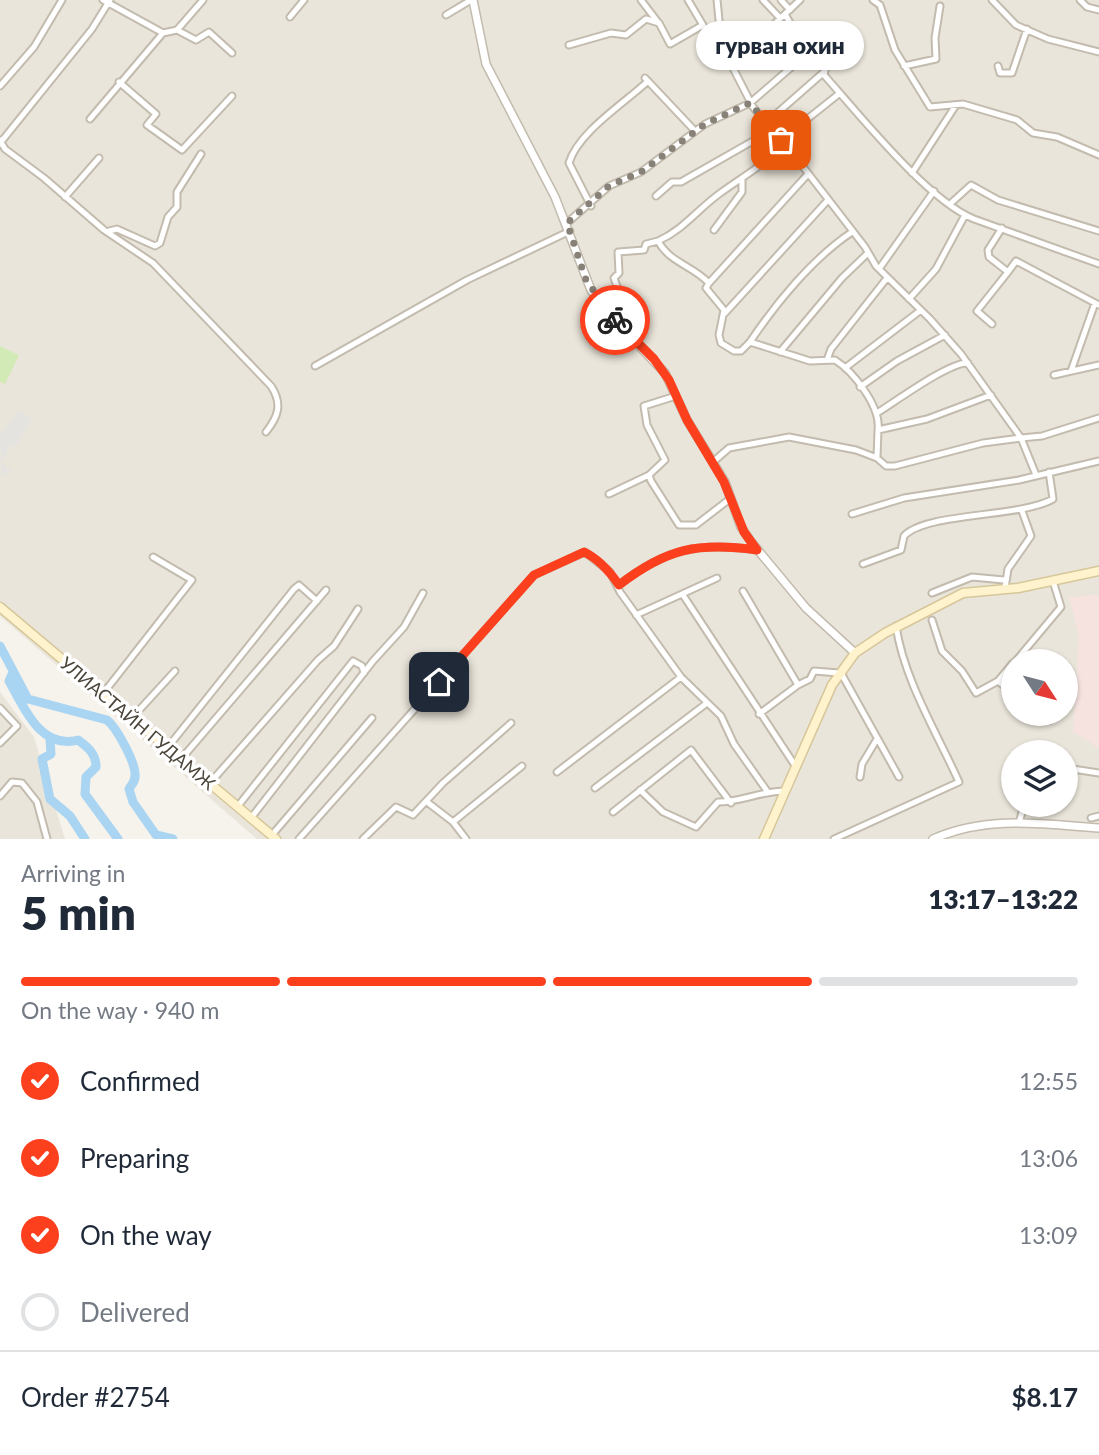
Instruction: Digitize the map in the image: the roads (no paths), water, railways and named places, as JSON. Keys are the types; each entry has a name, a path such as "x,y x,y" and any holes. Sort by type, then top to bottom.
{"main road":[{"path":"764,839 839,672 855,653 896,626 963,593 1004,584 1053,581 1099,571"},
{"name":"УЛИАСТАЙН ГУДАМЖ","path":"0,607 274,837"}],"street":[{"path":"0,86 34,47 62,0"},
{"path":"203,0 177,30 163,33 107,1 92,29 0,142 5,149 109,232 153,263 271,386 279,402 279,411 266,432"},
{"path":"290,17 304,0"},
{"path":"446,15 472,0 486,64 501,87 568,227 581,270 598,300 660,366 687,420 732,498 741,527 757,550 806,608 855,653"},
{"path":"641,0 659,23 670,44 703,24"},
{"path":"688,0 713,42 733,68 750,103 808,174 879,269 945,335 968,363 1021,438 1036,475"},
{"path":"713,42 720,30 717,0"},
{"path":"763,0 785,14"},
{"path":"766,123 824,72 826,67 799,39 785,14 781,0"},
{"path":"733,68 739,57 800,0"},
{"path":"873,0 881,3 895,50 930,107 957,105 1017,120 1034,133 1058,137 1099,155"},
{"path":"992,0 1016,25 1099,52"},
{"path":"1080,0 1087,7 1099,10"},
{"path":"904,66 936,59 935,38 940,6"},
{"path":"569,45 611,33 626,35 646,19 659,23"},
{"path":"999,66 1000,73 1012,73 1027,29"},
{"path":"177,30 196,40 209,32 233,53"},
{"path":"90,119 163,33"},
{"path":"314,366 568,227 604,189 641,172 695,131 750,103 810,51"},
{"path":"824,72 912,173 965,215 1099,264"},
{"path":"590,206 569,163 573,152 601,120 647,80 695,131"},
{"path":"119,82 156,114 147,125 182,150 232,96"},
{"path":"619,292 614,278 619,272 618,252 644,250 646,244 672,234 718,194 763,167 783,142 841,93"},
{"path":"912,173 957,105"},
{"path":"656,196 672,182 681,182 772,130"},
{"path":"109,232 117,229 145,243 155,246 160,243 168,217 177,207 177,192 201,154"},
{"path":"65,197 99,158"},
{"path":"724,313 706,288 709,283 808,174"},
{"path":"714,230 742,192 742,179"},
{"path":"950,204 971,185 998,200 1099,231"},
{"path":"937,193 960,196"},
{"path":"879,269 937,193"},
{"path":"828,200 724,313 719,335 721,343 734,351 741,351 836,242 852,232"},
{"path":"909,299 941,261 965,215"},
{"path":"1002,228 987,254 1007,272"},
{"path":"658,241 667,256 691,267 709,283"},
{"path":"780,352 842,278 868,253"},
{"path":"992,324 977,311 1016,261 1097,304 1071,371"},
{"path":"827,360 831,349 887,278"},
{"path":"845,368 921,310"},
{"path":"860,387 897,361 945,335"},
{"path":"750,342 812,361 835,360 845,368 877,413 877,458"},
{"path":"877,413 941,374 963,362 968,363"},
{"path":"1054,375 1099,365"},
{"path":"878,430 927,419 991,395"},
{"path":"609,494 649,475 665,460 647,425 644,406 676,396"},
{"path":"713,461 729,448 789,437 843,447 877,458 886,466 902,466 975,444 1042,436 1099,418"},
{"path":"852,514 904,498 1099,461"},
{"path":"863,565 901,550 904,536 916,528 1005,511 1022,511 1053,499 1049,472"},
{"path":"649,475 679,525 696,526 732,498"},
{"path":"932,593 972,577 1004,584 1018,551 1031,536 1022,511"},
{"path":"619,585 684,549 709,545 757,550"},
{"path":"299,839 534,575 584,552 610,572 619,585 620,592 681,677 720,716 734,744 767,791"},
{"path":"102,695 192,580 153,557"},
{"path":"636,615 716,578"},
{"path":"1025,649 1061,607 1053,581"},
{"path":"168,747 294,589 299,585 317,601"},
{"path":"182,758 326,590"},
{"path":"743,591 798,685"},
{"path":"251,818 404,628 423,593"},
{"path":"682,595 796,767"},
{"path":"210,783 318,660 326,655 358,610"},
{"path":"932,620 942,650 962,671 976,693 1001,677"},
{"path":"834,839 959,782 914,683 898,642 896,626"},
{"path":"239,806 353,661 362,666 365,674"},
{"path":"131,719 175,671"},
{"path":"759,714 810,679 814,671 839,672 899,777"},
{"path":"557,772 681,677"},
{"path":"595,788 707,703"},
{"path":"0,708 17,726 0,743"},
{"path":"274,837 372,718"},
{"path":"367,838 396,807 413,814 443,783 511,723"},
{"path":"860,777 862,764 877,739"},
{"path":"613,812 691,750 731,803"},
{"path":"453,822 522,765"},
{"path":"1078,770 1099,773"},
{"path":"0,796 12,782 22,783 37,802 47,839"},
{"path":"640,790 663,812 696,827 718,802 731,803 767,791 785,791"},
{"path":"427,802 453,822 466,839"},
{"path":"1091,818 1099,816"},
{"path":"1019,822 1020,817"},
{"path":"933,839 954,830 987,823 1019,822 1099,828"},
{"path":"954,830 957,839"}],"waterway":[{"path":"0,646 28,699 107,720 111,724 125,746 134,769 135,779 129,789 133,802 156,835 173,839"},
{"path":"13,672 9,681 27,714 43,733 53,739 78,740 93,755 96,767 86,777 85,794 118,839"},
{"path":"50,739 51,754 42,759 50,799 70,816 85,839"}],"place":[{"name":"гурван охин","path":"781,140"}]}
